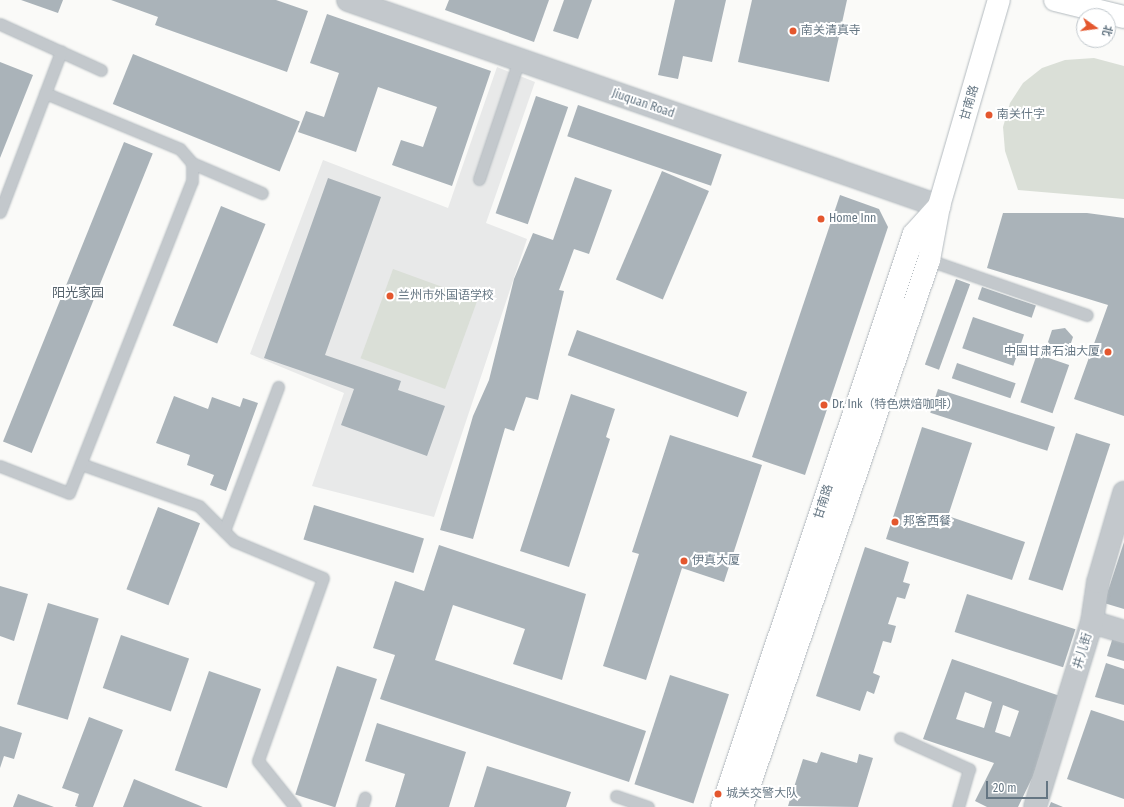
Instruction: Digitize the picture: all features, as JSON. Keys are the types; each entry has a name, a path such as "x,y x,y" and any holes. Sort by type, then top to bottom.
{"street":[{"name":"Jiuquan Road","path":"348,0 939,206"},
{"name":"甘南路","path":"742,807 929,260 939,206 999,0"},
{"path":"1055,0 1124,17"},
{"name":"甘南路","path":"722,807 914,234 939,206"},
{"name":"井儿街","path":"1035,807 1092,622 1098,582 1124,493"},
{"path":"1092,622 1124,632"}],"lane":[{"path":"0,24 102,70"},
{"path":"0,212 61,51"},
{"path":"479,179 519,60"},
{"path":"45,93 180,149 192,163 262,193"},
{"path":"0,466 69,492 192,181 192,163"},
{"path":"929,260 1087,315"},
{"path":"224,531 278,387"},
{"path":"81,464 199,506 234,541 323,578 258,761 295,807"},
{"path":"900,738 968,769 958,807"},
{"path":"616,796 648,807"}],"shaded area":[{"path":"1094,58 1124,66 1124,199 1018,190 1005,151 1003,127 1010,103 1023,83 1042,68 1065,60"},
{"name":"兰州市外国语学校","path":"497,67 535,82 486,223 527,239 434,517 312,486 344,393 250,354 323,160 448,208"},
{"path":"393,269 478,300 445,389 361,358"}],"building":[{"path":"21,0 63,0 58,13"},
{"path":"111,0 276,0 308,11 287,72 155,25 158,17"},
{"path":"449,0 549,0 534,42 445,10"},
{"path":"564,0 592,0 578,39 553,31"},
{"path":"675,0 726,0 712,62 683,56 678,79 658,75"},
{"name":"南关清真寺","path":"752,0 847,0 829,82 738,62"},
{"path":"327,14 491,71 452,186 392,165 401,140 423,147 437,107 378,87 356,152 298,132 306,111 324,117 339,73 310,63"},
{"path":"133,54 300,121 280,171 113,104"},
{"path":"0,62 33,75 0,158"},
{"path":"536,96 568,107 528,224 496,213"},
{"path":"578,105 722,154 711,186 567,136"},
{"path":"124,142 153,154 32,453 3,441"},
{"path":"662,171 709,191 663,300 616,280"},
{"path":"575,177 612,190 589,254 574,249 559,290 564,291 538,400 526,397 514,431 505,428 473,539 440,530 473,416 489,380 514,279 533,233 553,240"},
{"path":"328,178 381,197 325,355 401,381 398,390 445,406 427,456 341,425 354,389 264,358"},
{"path":"840,195 879,209 888,227 805,475 752,457"},
{"path":"221,206 266,224 217,344 173,326"},
{"name":"中国甘肃石油大厦","path":"1003,213 1087,213 1124,218 1124,416 1074,399 1108,305 987,268"},
{"path":"956,279 970,284 939,370 925,365"},
{"path":"982,287 1036,306 1032,318 978,299"},
{"path":"973,317 1024,335 1013,366 962,348"},
{"path":"1065,328 1073,337 1069,349 1057,352 1048,342 1052,330"},
{"path":"577,330 747,392 738,417 568,355"},
{"path":"1037,354 1069,365 1053,413 1020,402"},
{"path":"957,363 1016,383 1010,398 952,378"},
{"path":"938,389 1055,427 1047,451 930,413"},
{"path":"571,394 615,409 606,437 610,439 569,567 520,551"},
{"path":"174,396 208,409 212,397 240,407 243,398 258,403 226,491 210,485 214,475 187,465 190,455 156,443"},
{"path":"922,427 972,443 948,516 1025,542 1012,580 886,539"},
{"path":"1076,433 1110,444 1063,591 1028,579"},
{"name":"伊真大厦","path":"670,435 762,465 724,582 682,568 646,680 603,666 639,554 632,552"},
{"path":"314,505 424,539 413,573 303,539"},
{"path":"158,507 200,523 168,605 126,589"},
{"path":"1124,542 1124,609 1104,603"},
{"path":"439,545 586,594 562,680 513,664 525,629 453,605 435,660 646,731 629,782 380,699 395,655 373,648 395,581 424,591"},
{"path":"865,547 909,562 903,582 910,584 905,599 897,597 888,624 896,626 891,643 883,641 873,673 880,676 874,694 867,691 860,711 816,696"},
{"path":"0,586 28,594 14,641 0,636"},
{"path":"967,594 1075,629 1063,667 955,632"},
{"path":"48,603 99,618 68,720 17,704"},
{"path":"121,635 189,658 171,711 103,688"},
{"path":"1113,637 1124,640 1124,661 1107,656"},
{"path":"952,659 1060,696 1033,776 1018,807 987,807 975,801 994,763 923,739","holes":["965,692 992,702 984,728 956,719","1003,705 1019,711 1010,737 995,732"]},
{"path":"1106,663 1124,669 1124,705 1095,697"},
{"path":"337,666 377,679 335,807 295,794"},
{"path":"209,671 261,689 227,788 175,770"},
{"path":"670,675 729,694 693,804 634,784"},
{"path":"1091,710 1124,721 1124,799 1067,779"},
{"path":"89,717 123,730 93,807 78,807 75,806 79,794 62,788"},
{"path":"377,723 466,752 449,807 395,807 405,774 365,761"},
{"path":"0,726 22,733 14,759 4,756 0,768"},
{"path":"821,752 857,763 859,754 873,758 858,807 788,806 803,759 817,763"},
{"path":"487,766 571,792 566,807 474,807"},
{"path":"134,779 203,807 123,807"},
{"path":"18,794 54,807 13,807"},
{"path":"1051,802 1063,807 1049,807"}],"place":[{"name":"南关清真寺","path":"793,31"},
{"name":"南关什字","path":"989,115"},
{"name":"Home Inn","path":"821,219"},
{"name":"兰州市外国语学校","path":"390,296"},
{"name":"中国甘肃石油大厦","path":"1108,352"},
{"name":"Dr. Ink（特色烘焙咖啡）","path":"824,405"},
{"name":"邦客西餐","path":"895,522"},
{"name":"伊真大厦","path":"684,561"},
{"name":"城关交警大队","path":"718,794"}],"district":[{"name":"阳光家园","path":"78,293"}]}
